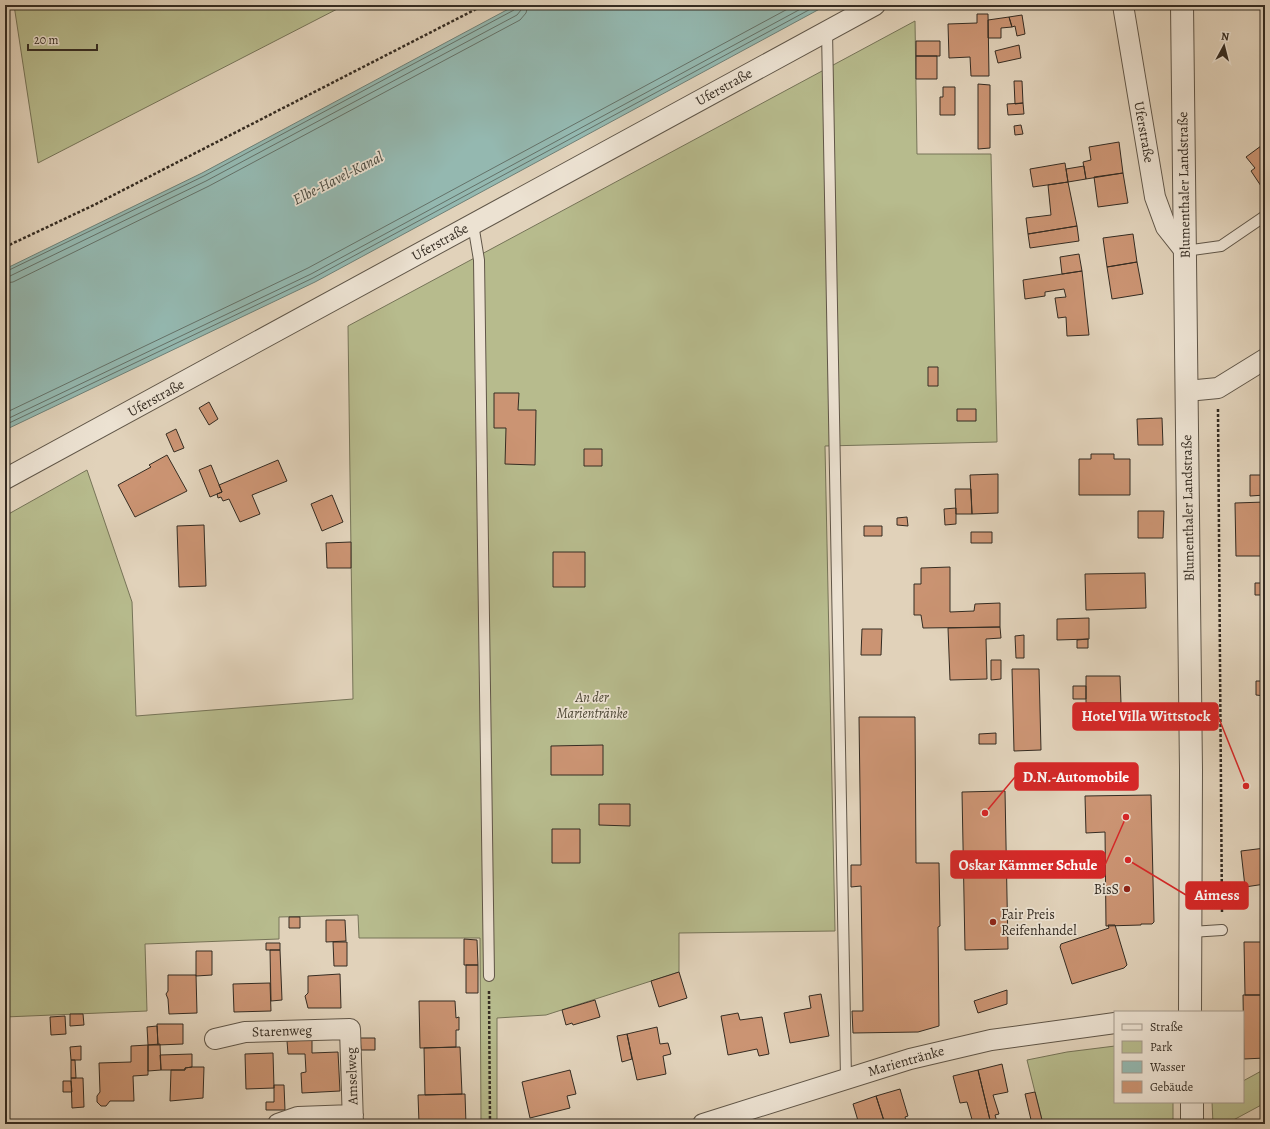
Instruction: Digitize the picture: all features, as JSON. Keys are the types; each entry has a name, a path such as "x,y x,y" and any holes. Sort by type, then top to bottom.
{"street":[{"name":"Uferstraße","path":"5,479 875,5"},
{"name":"Uferstraße","path":"1122,5 1155,197 1166,227 1185,251"},
{"name":"Blumenthaler Landstraße","path":"1182,5 1187,391 1191,932 1190,1011"},
{"path":"1187,391 1218,388 1265,359"},
{"name":"Marientränke","path":"703,1124 910,1059 984,1041 1114,1023"},
{"name":"Starenweg","path":"215,1039 245,1032 350,1029"},
{"name":"Amselweg","path":"350,1029 353,1120"},
{"path":"1192,1103 1192,1124"},
{"path":"278,1124 298,1117 353,1120"}],"lane":[{"path":"827,31 846,1079"},
{"path":"1185,251 1221,246 1265,216"},
{"path":"472,224 479,260 489,976"},
{"path":"1191,932 1222,930"}],"path":[{"path":"5,247 94,205 484,5"},
{"path":"1218,388 1223,843 1222,930"},
{"path":"489,976 490,1124"}],"green space":[{"path":"14,5 345,5 38,163"},
{"name":"An der Marientränke","path":"915,21 917,154 991,154 997,442 825,446 835,931 679,933 679,972 546,1015 497,1018 497,1124 481,1124 480,938 359,938 358,915 279,917 279,939 145,944 147,1011 5,1017 5,516 87,470 132,602 136,716 353,699 348,326"},
{"path":"1114,1046 1114,1103 1173,1103 1173,1124 1043,1124 1027,1060 1067,1052"},
{"path":"1265,1069 1265,1103 1226,1124 1213,1124 1212,1103 1244,1103 1244,1080"}],"water":[{"name":"Elbe-Havel-Kanal","path":"516,5 827,5 315,282 5,430 5,269 202,173"}],"building":[{"path":"977,14 988,14 989,76 971,76 970,57 949,58 948,24 977,23"},
{"path":"1022,15 1025,34 1017,36 1015,26 1012,27 1009,17"},
{"path":"1009,17 1012,27 1001,28 1001,38 988,38 988,20"},
{"path":"916,41 940,41 940,56 916,56"},
{"path":"1019,45 1021,58 998,63 995,51"},
{"path":"916,56 937,56 937,79 916,79"},
{"path":"1014,81 1022,81 1023,103 1015,104"},
{"path":"978,84 990,85 990,148 978,149"},
{"path":"943,87 955,87 955,115 940,115 940,97 943,97"},
{"path":"1023,103 1024,114 1008,115 1007,104"},
{"path":"1021,125 1023,134 1015,135 1014,126"},
{"path":"1119,142 1123,173 1086,179 1083,162 1091,160 1089,147"},
{"path":"1265,143 1265,184 1261,186 1251,171 1255,168 1246,157"},
{"path":"1065,163 1068,182 1033,187 1030,169"},
{"path":"1084,166 1086,179 1068,182 1066,169"},
{"path":"1123,173 1128,203 1098,207 1094,177"},
{"path":"1068,182 1077,226 1028,234 1026,218 1051,215 1048,185"},
{"path":"1077,226 1079,241 1030,248 1028,234"},
{"path":"1133,234 1137,262 1107,267 1103,238"},
{"path":"1079,254 1082,271 1062,274 1060,257"},
{"path":"1137,262 1143,294 1112,299 1107,267"},
{"path":"1082,271 1089,335 1067,336 1066,317 1058,318 1055,298 1066,297 1064,289 1045,292 1045,296 1025,299 1023,280"},
{"path":"928,367 938,367 938,386 928,386"},
{"path":"494,393 519,393 518,410 536,410 535,465 505,464 506,428 494,428"},
{"path":"209,402 218,419 209,425 199,408"},
{"path":"957,409 976,409 976,421 957,421"},
{"path":"1162,418 1163,445 1138,445 1137,419"},
{"path":"176,429 184,448 174,452 166,434"},
{"path":"584,449 602,449 602,466 584,466"},
{"path":"1091,454 1114,454 1114,459 1130,459 1130,495 1079,495 1079,459 1091,459"},
{"path":"167,455 187,491 135,517 118,485 151,467 149,465"},
{"path":"278,460 287,481 252,495 260,514 240,522 229,499 223,501 221,497 218,498 217,494 222,492 219,485"},
{"path":"211,465 222,492 210,497 199,470"},
{"path":"998,474 998,513 972,514 970,475"},
{"path":"1250,475 1265,475 1265,495 1250,496"},
{"path":"955,489 971,489 972,514 956,514"},
{"path":"332,495 343,522 322,531 311,504"},
{"path":"1265,502 1265,556 1236,556 1235,503"},
{"path":"956,508 956,524 945,525 944,509"},
{"path":"1138,511 1164,511 1163,538 1138,538"},
{"path":"907,517 908,526 897,525 897,518"},
{"path":"204,525 206,586 179,587 177,526"},
{"path":"864,526 882,526 882,536 864,536"},
{"path":"971,532 992,532 992,543 971,543"},
{"path":"351,542 351,568 327,568 326,543"},
{"path":"553,552 585,552 585,587 553,587"},
{"path":"950,567 950,612 974,611 975,604 1000,603 1000,627 923,628 921,615 914,615 914,584 921,584 921,568"},
{"path":"1145,573 1146,608 1086,610 1085,574"},
{"path":"1255,583 1265,583 1265,595 1255,595"},
{"path":"1089,618 1089,639 1057,640 1057,619"},
{"path":"1000,627 1001,638 986,639 987,679 950,680 948,628"},
{"path":"862,629 882,629 881,655 861,655"},
{"path":"1024,635 1024,658 1016,658 1015,636"},
{"path":"1088,639 1088,648 1077,648 1077,640"},
{"path":"991,660 1001,660 1001,679 991,680"},
{"path":"1012,669 1039,669 1041,750 1014,751"},
{"path":"1086,676 1120,676 1121,703 1086,703"},
{"path":"1263,678 1265,678 1265,696 1256,695 1256,681 1263,681"},
{"path":"1073,686 1086,686 1086,699 1073,699"},
{"path":"859,717 915,717 916,863 939,863 940,926 938,927 939,1026 918,1032 853,1033 852,1011 863,1011 861,886 851,887 851,865 861,865"},
{"path":"996,733 996,744 979,744 979,734"},
{"path":"603,745 603,775 551,775 551,746"},
{"path":"1005,791 1008,949 965,950 962,792"},
{"path":"1151,795 1154,922 1152,924 1141,925 1106,926 1105,832 1086,833 1085,796"},
{"path":"599,804 630,804 630,826 599,825"},
{"path":"552,829 580,829 580,863 552,863"},
{"path":"1265,848 1265,884 1245,887 1241,851"},
{"path":"289,917 300,917 300,928 289,928"},
{"path":"326,920 345,920 346,941 326,942"},
{"path":"1108,925 1115,925 1127,965 1124,968 1072,984 1060,947 1061,944 1109,928"},
{"path":"464,939 477,940 478,965 464,965"},
{"path":"333,942 347,942 347,966 334,966"},
{"path":"1244,942 1265,942 1265,995 1245,995"},
{"path":"266,943 280,943 280,950 266,950"},
{"path":"270,950 280,950 282,1000 271,1001"},
{"path":"196,951 212,951 212,975 196,976"},
{"path":"466,965 478,965 478,993 466,993"},
{"path":"679,972 687,998 659,1007 651,981"},
{"path":"340,974 341,1008 308,1008 305,996 308,993 308,976"},
{"path":"168,975 196,975 197,1013 169,1014 168,999 166,994 168,991"},
{"path":"270,983 271,1011 234,1012 233,984"},
{"path":"1007,990 1007,1004 978,1013 974,1001"},
{"path":"821,994 829,1036 790,1043 784,1013 811,1008 809,996"},
{"path":"1243,995 1265,995 1265,1058 1244,1059"},
{"path":"595,1000 600,1017 573,1025 572,1023 566,1025 562,1010"},
{"path":"419,1001 455,1001 456,1018 459,1017 459,1030 456,1030 456,1047 420,1048"},
{"path":"738,1013 740,1020 762,1017 769,1054 759,1056 757,1049 728,1055 721,1016"},
{"path":"70,1014 83,1014 84,1025 70,1026"},
{"path":"65,1016 66,1034 51,1035 50,1017"},
{"path":"157,1024 183,1024 183,1044 158,1045"},
{"path":"157,1026 158,1045 148,1045 147,1027"},
{"path":"657,1027 660,1044 668,1043 671,1054 663,1056 666,1074 637,1080 627,1034"},
{"path":"627,1034 632,1059 622,1062 617,1036"},
{"path":"360,1038 375,1038 375,1050 361,1050"},
{"path":"312,1040 312,1053 338,1052 340,1091 302,1093 301,1073 306,1072 305,1054 288,1054 287,1041"},
{"path":"160,1044 161,1070 148,1071 148,1045"},
{"path":"148,1045 148,1075 133,1076 134,1101 110,1101 106,1106 101,1106 97,1102 97,1096 100,1092 99,1063 131,1062 131,1046"},
{"path":"81,1046 81,1060 71,1060 70,1047"},
{"path":"460,1047 462,1094 425,1095 424,1048"},
{"path":"273,1053 274,1088 246,1089 245,1054"},
{"path":"192,1054 192,1067 185,1068 185,1070 161,1070 160,1055"},
{"path":"71,1060 75,1060 76,1078 71,1078"},
{"path":"1002,1064 1008,1092 993,1095 999,1114 995,1115 997,1122 1007,1120 1008,1124 991,1124 978,1070"},
{"path":"204,1067 203,1098 170,1101 171,1070 185,1070 185,1068"},
{"path":"570,1070 576,1094 567,1096 570,1108 530,1118 522,1082"},
{"path":"978,1070 990,1120 973,1123 967,1102 960,1103 953,1076"},
{"path":"71,1078 83,1078 84,1107 72,1108"},
{"path":"63,1081 71,1081 72,1092 63,1092"},
{"path":"274,1085 284,1085 285,1110 266,1110 266,1102 274,1102"},
{"path":"900,1089 908,1116 905,1117 907,1124 885,1124 876,1096"},
{"path":"1035,1092 1043,1124 1032,1124 1025,1094"},
{"path":"465,1094 466,1124 419,1123 418,1095"},
{"path":"876,1096 885,1124 859,1124 853,1104"}],"place":[{"name":"Hotel Villa Wittstock","path":"1246,786"},
{"name":"D.N.-Automobile","path":"985,813"},
{"name":"Oskar Kämmer Schule","path":"1126,817"},
{"name":"Aimess","path":"1128,860"},
{"name":"BisS","path":"1127,889"},
{"name":"Fair Preis Reifenhandel","path":"993,922"}]}
